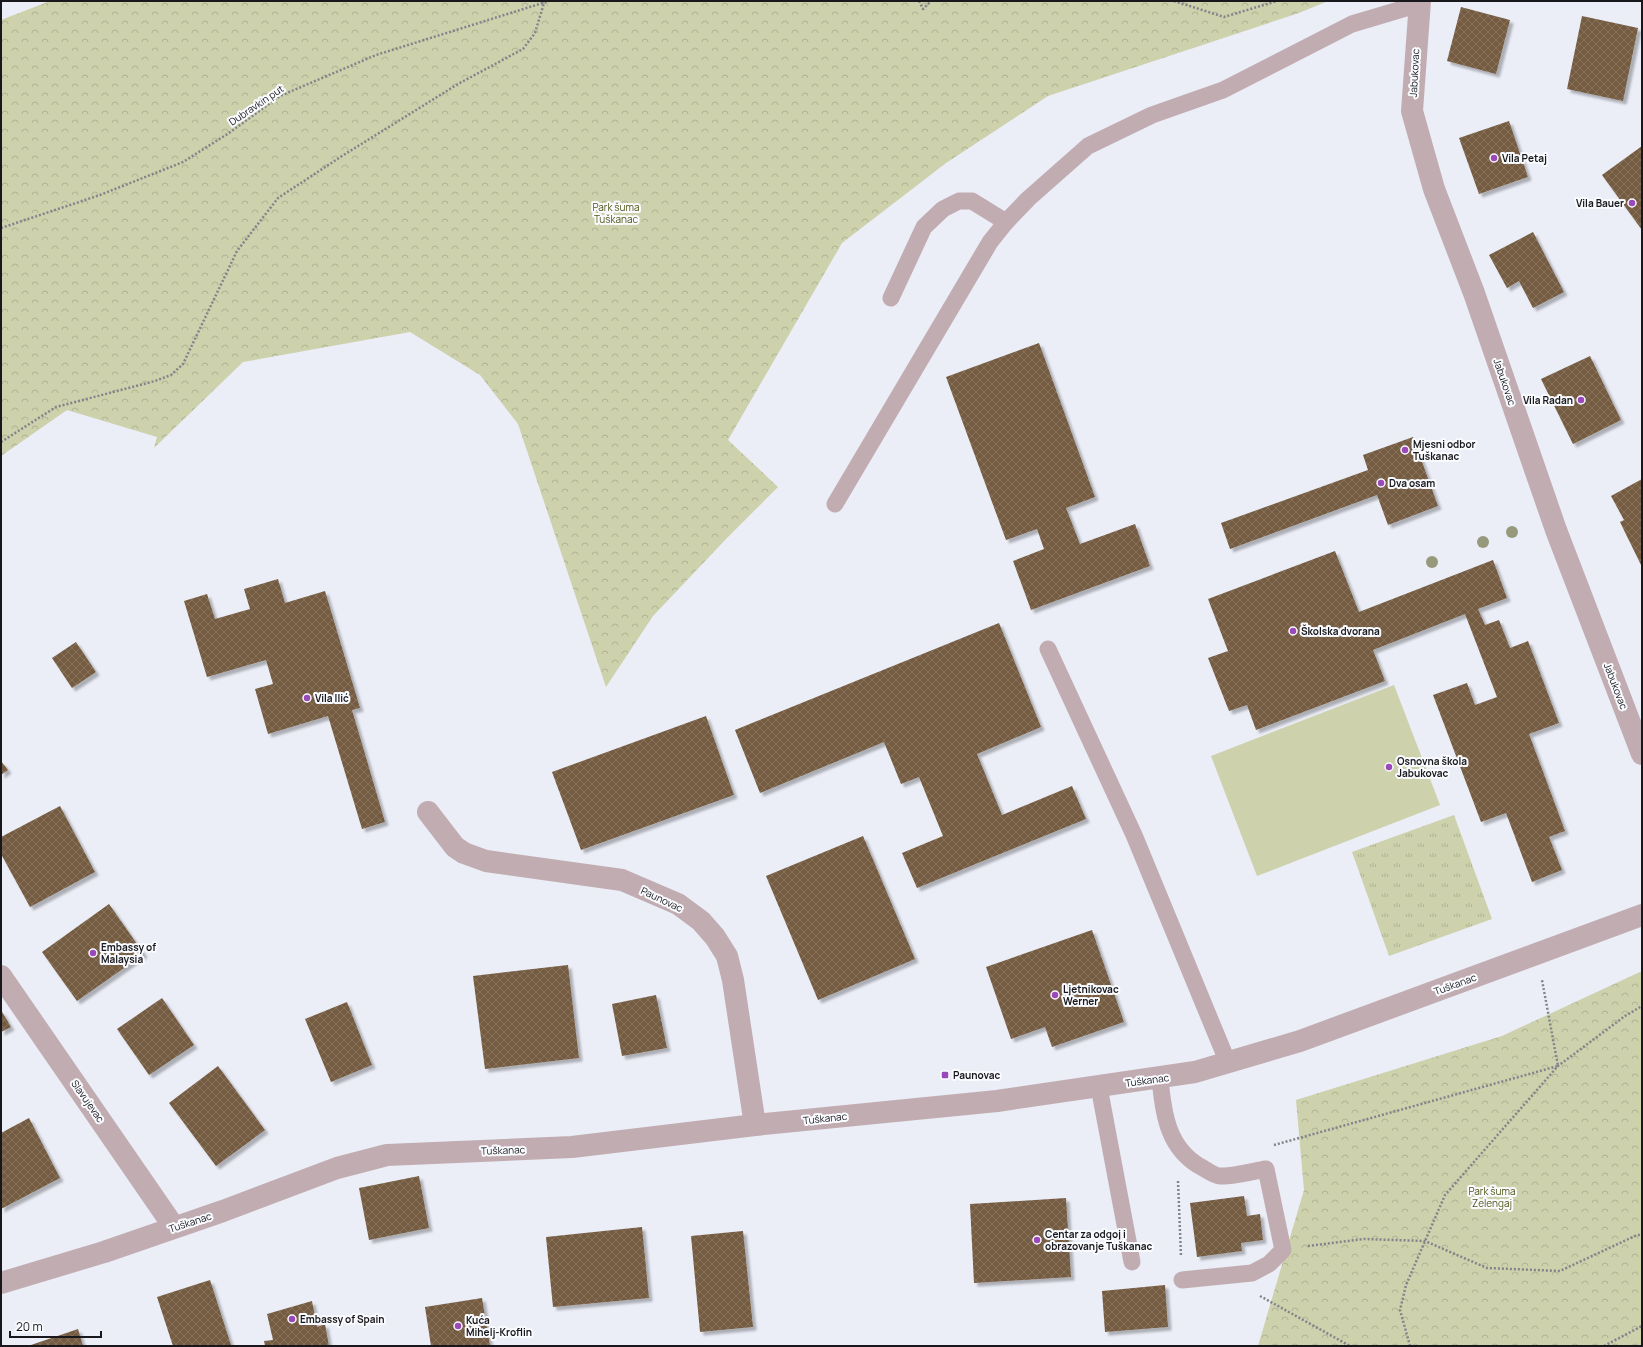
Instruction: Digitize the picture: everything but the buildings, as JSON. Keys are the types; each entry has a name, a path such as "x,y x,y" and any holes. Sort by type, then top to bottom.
{"street":[{"name":"Jabukovac","path":"1419,2 1412,111 1434,189 1474,293 1556,530 1642,754"},
{"name":"Paunovac","path":"428,812 455,847 464,853 492,862 622,880 678,904 701,921 727,956 733,980 755,1125"},
{"name":"Tuškanac","path":"1,1283 104,1252 223,1211 337,1168 387,1155 572,1147 755,1125 997,1101 1195,1072 1300,1041 1642,915"},
{"name":"Slavujevac","path":"1,976 174,1227"}],"lane":[{"path":"835,504 990,242 1006,222 1028,199 1088,146 1152,115 1223,90 1352,24 1419,2"},
{"path":"891,298 924,227 943,209 959,201 972,201 1006,222"},
{"path":"1048,650 1134,835 1228,1063"},
{"path":"1160,1078 1164,1119 1170,1133 1186,1156 1193,1163 1219,1176 1266,1169 1283,1250 1269,1264 1252,1273 1182,1280"},
{"path":"1099,1087 1132,1262"}],"path":[{"name":"Dubravkin put","path":"1,228 100,195 184,162 229,133 280,96 376,55 549,1"},
{"path":"919,1 923,9 931,1"},
{"path":"1174,1 1224,17 1277,1"},
{"path":"1,442 56,407 155,381 171,375 183,364 237,251 278,198 342,156 458,84 523,49 535,33 543,2"},
{"path":"1537,954 1558,1066"},
{"path":"1410,1346 1400,1310 1406,1285 1445,1195 1558,1066 1625,1016 1642,1006"},
{"path":"1266,1169 1274,1145 1558,1066"},
{"path":"1182,1280 1178,1182 1179,1172 1186,1156"},
{"path":"1283,1250 1364,1239 1425,1241 1487,1268 1560,1271 1642,1232"},
{"path":"1637,1235 1642,1235"},
{"path":"1252,1273 1260,1296 1350,1346"},
{"path":"1604,1346 1642,1326"}],"green space":[{"name":"Park šuma Tuškanac","path":"50,1 1328,1 1299,13 1048,96 946,163 842,243 728,440 778,487 653,616 606,687 518,424 480,375 410,332 243,362 154,448 157,437 67,410 1,456 1,20"},
{"path":"1394,685 1440,805 1257,876 1211,756"},
{"path":"1454,815 1492,919 1389,956 1352,852"},
{"name":"Park šuma Zelengaj","path":"1642,971 1642,1346 1258,1346 1304,1190 1296,1100 1502,1036"}],"place":[{"name":"Vila Petaj","path":"1494,158"},
{"name":"Vila Bauer","path":"1632,203"},
{"name":"Vila Radan","path":"1581,400"},
{"name":"Mjesni odbor Tuškanac","path":"1405,450"},
{"name":"Dva osam","path":"1381,483"},
{"name":"Školska dvorana","path":"1293,631"},
{"name":"Vila Ilić","path":"307,698"},
{"name":"Osnovna škola Jabukovac","path":"1389,767"},
{"name":"Embassy of Malaysia","path":"93,953"},
{"name":"Ljetnikovac Werner","path":"1055,995"},
{"name":"Paunovac","path":"945,1075"},
{"name":"Centar za odgoj i obrazovanje Tuškanac","path":"1037,1240"},
{"name":"Embassy of Spain","path":"292,1319"},
{"name":"Kuća Mihelj-Kroflin","path":"458,1326"}]}
